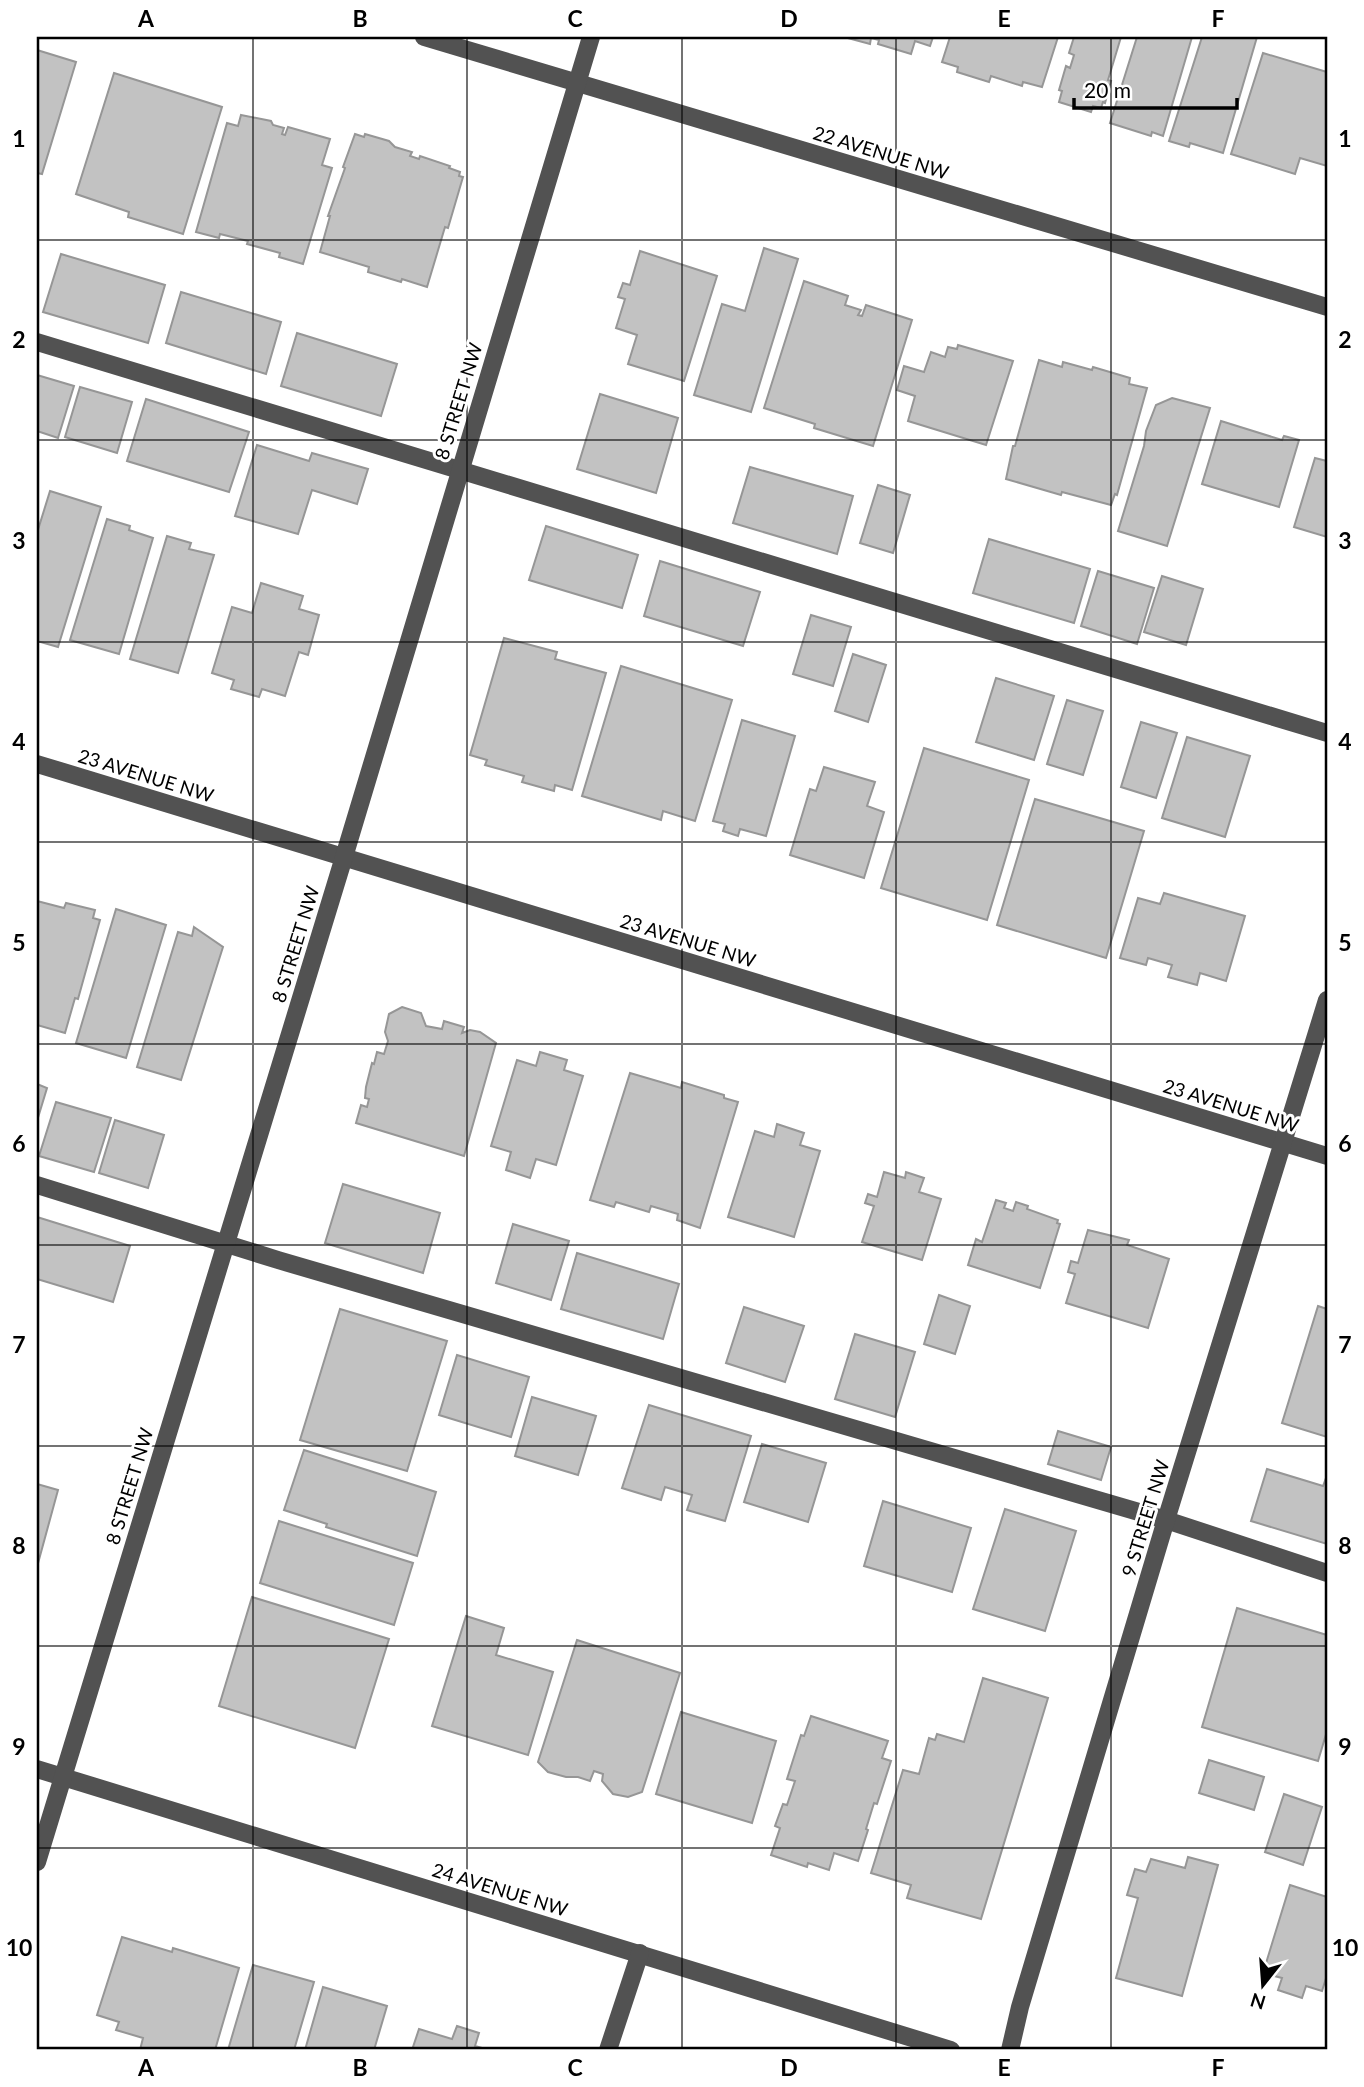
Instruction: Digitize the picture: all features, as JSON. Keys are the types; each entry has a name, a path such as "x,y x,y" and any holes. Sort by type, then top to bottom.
{"street":[{"name":"22 AVENUE NW","path":"424,37 1327,307"},
{"name":"8 STREET NW","path":"37,1862 344,858 591,37"},
{"path":"37,342 1327,733"},
{"name":"23 AVENUE NW","path":"37,764 1327,1156"},
{"name":"9 STREET NW","path":"1010,2050 1020,2007 1166,1520 1327,1000"},
{"path":"37,1185 225,1243 1166,1520 1327,1573"},
{"name":"24 AVENUE NW","path":"37,1769 951,2050"},
{"path":"608,2050 640,1953"}],"building":[{"path":"844,37 933,37 930,46 915,41 911,54 878,44 879,40 871,38 870,44"},
{"path":"950,37 1058,37 1042,87 1023,82 1022,86 991,76 989,82 957,72 958,67 942,62"},
{"path":"1074,37 1121,37 1108,80 1111,81 1105,103 1103,102 1101,108 1093,106 1091,112 1059,102 1062,91 1059,90 1066,66 1070,68 1074,55 1069,53"},
{"path":"1137,37 1192,37 1163,136 1152,132 1151,136 1110,123"},
{"path":"1202,37 1257,37 1223,153 1190,143 1189,147 1169,141"},
{"path":"37,50 76,62 42,174 37,173"},
{"path":"1263,53 1327,72 1327,166 1300,158 1295,174 1231,154"},
{"path":"114,73 222,107 183,234 128,217 129,212 76,194"},
{"path":"241,115 271,121 273,125 284,128 282,134 285,135 288,127 330,139 322,165 332,168 303,264 279,257 280,253 247,244 248,241 220,234 219,238 196,232 227,123 238,126"},
{"path":"355,134 389,141 395,147 412,152 410,156 419,159 420,156 450,166 449,168 460,172 459,176 463,177 427,287 368,272 369,267 320,252 328,216"},
{"path":"764,248 798,259 751,412 694,395 722,304 745,311"},
{"path":"640,251 717,276 684,381 628,364 637,335 616,328 625,299 618,297 623,283 630,285"},
{"path":"61,254 165,285 148,343 43,312"},
{"path":"804,281 848,296 845,305 861,310 858,315 862,316 866,305 912,320 873,446 814,428 815,424 764,408"},
{"path":"181,292 281,322 266,374 166,343"},
{"path":"297,333 397,364 381,416 281,386"},
{"path":"958,345 1013,361 986,445 908,421 915,396 897,390 904,366 924,372 931,352 945,357 948,347 957,349"},
{"path":"1039,360 1062,367 1063,362 1092,370 1093,367 1130,378 1129,384 1147,388 1117,495 1115,494 1111,505 1062,492 1061,495 1006,479"},
{"path":"37,375 74,386 58,438 37,431"},
{"path":"80,387 132,402 117,453 65,437"},
{"path":"600,394 678,418 656,493 577,469"},
{"path":"1172,398 1210,408 1167,546 1118,531 1156,405"},
{"path":"146,399 249,432 229,492 127,461"},
{"path":"1221,421 1282,440 1284,436 1299,440 1279,507 1202,484"},
{"path":"257,445 309,461 312,453 368,469 357,504 312,490 298,534 235,516"},
{"path":"1315,458 1327,461 1327,537 1294,527"},
{"path":"750,467 853,496 837,554 733,523"},
{"path":"878,485 910,495 893,553 860,543"},
{"path":"50,491 101,507 58,647 37,641 37,533"},
{"path":"107,519 130,526 129,530 153,538 119,654 70,640"},
{"path":"546,526 638,555 622,608 529,580"},
{"path":"167,536 191,543 189,549 214,555 178,673 130,659"},
{"path":"989,539 1090,569 1074,623 973,593"},
{"path":"660,561 760,592 743,646 644,616"},
{"path":"1098,571 1154,588 1137,644 1081,626"},
{"path":"1162,576 1203,589 1186,645 1144,632"},
{"path":"261,583 303,596 299,609 319,615 308,655 299,652 285,696 262,689 259,697 231,689 234,680 212,673 232,607 252,613"},
{"path":"811,615 851,627 833,686 793,674"},
{"path":"504,638 557,652 555,659 606,673 572,790 555,785 554,791 522,782 524,776 485,765 487,760 470,755"},
{"path":"853,654 886,665 868,722 835,711"},
{"path":"621,666 732,700 695,821 663,811 661,820 582,796"},
{"path":"996,678 1054,696 1034,760 976,742"},
{"path":"1067,700 1103,711 1083,775 1047,764"},
{"path":"742,720 795,736 766,836 740,829 738,836 723,831 725,824 713,821"},
{"path":"1141,722 1177,733 1156,798 1121,787"},
{"path":"1187,737 1250,756 1225,837 1162,818"},
{"path":"924,748 1029,780 987,920 881,888"},
{"path":"824,767 875,782 867,806 884,812 864,878 790,855 810,789 816,791"},
{"path":"1035,799 1144,831 1106,958 997,925"},
{"path":"1164,893 1245,916 1226,981 1200,973 1197,985 1168,977 1172,965 1148,958 1146,965 1120,958 1138,898 1160,904"},
{"path":"37,901 64,908 66,903 95,910 93,918 100,920 78,999 75,998 65,1033 37,1025"},
{"path":"116,909 166,925 126,1058 76,1043"},
{"path":"194,927 223,947 181,1080 137,1067 178,932 192,936"},
{"path":"402,1007 421,1013 426,1026 442,1029 444,1021 464,1027 462,1033 470,1030 480,1032 496,1043 464,1156 356,1123 361,1105 367,1107 369,1099 365,1098 366,1087 372,1063 374,1064 377,1052 384,1054 388,1041 385,1032 389,1014"},
{"path":"540,1052 567,1060 564,1070 583,1076 556,1165 536,1159 530,1178 506,1170 511,1152 491,1146 517,1060 536,1066"},
{"path":"630,1073 681,1088 682,1082 738,1102 700,1228 677,1220 678,1214 651,1206 649,1212 616,1202 614,1207 590,1200"},
{"path":"37,1084 47,1088 37,1121"},
{"path":"56,1102 111,1118 94,1172 39,1156"},
{"path":"115,1120 164,1135 148,1188 99,1173"},
{"path":"777,1124 804,1133 800,1145 820,1151 794,1237 728,1217 755,1131 774,1137"},
{"path":"884,1172 905,1178 906,1172 924,1178 919,1192 941,1199 922,1260 862,1242 874,1206 865,1203 868,1194 877,1197"},
{"path":"343,1184 440,1213 423,1273 325,1243"},
{"path":"996,1200 1006,1203 1004,1208 1013,1211 1016,1202 1028,1206 1027,1209 1058,1220 1057,1223 1060,1224 1040,1288 968,1265 976,1239 982,1242"},
{"path":"37,1217 130,1246 113,1302 37,1279"},
{"path":"513,1224 569,1241 551,1300 496,1283"},
{"path":"1088,1230 1129,1240 1127,1245 1169,1259 1148,1328 1066,1303 1075,1274 1068,1272 1071,1261 1078,1263"},
{"path":"577,1253 679,1284 663,1339 561,1309"},
{"path":"939,1295 970,1306 955,1354 924,1344"},
{"path":"1318,1306 1327,1309 1327,1437 1282,1423"},
{"path":"744,1307 804,1326 785,1382 726,1363"},
{"path":"340,1309 447,1341 407,1471 300,1440"},
{"path":"855,1334 915,1352 895,1417 835,1399"},
{"path":"457,1355 529,1377 511,1437 439,1415"},
{"path":"532,1397 596,1416 578,1475 515,1456"},
{"path":"649,1405 751,1436 725,1521 687,1510 692,1495 665,1487 661,1500 622,1488"},
{"path":"1058,1431 1111,1447 1101,1480 1048,1464"},
{"path":"762,1444 826,1463 808,1522 744,1502"},
{"path":"304,1450 436,1492 417,1556 326,1527 327,1524 284,1510"},
{"path":"1267,1469 1323,1486 1327,1478 1327,1544 1251,1521"},
{"path":"37,1484 58,1490 37,1567"},
{"path":"883,1501 971,1528 952,1592 864,1566"},
{"path":"1005,1509 1076,1531 1045,1631 973,1609"},
{"path":"279,1521 413,1563 394,1625 260,1583"},
{"path":"252,1597 389,1639 355,1748 219,1706"},
{"path":"1237,1608 1327,1635 1327,1731 1318,1761 1202,1727"},
{"path":"466,1616 504,1628 496,1655 553,1672 528,1755 432,1726"},
{"path":"577,1640 680,1673 642,1792 628,1797 613,1794 602,1781 603,1774 594,1771 590,1781 566,1777 548,1772 538,1762"},
{"path":"983,1678 1048,1698 981,1919 907,1898 911,1885 871,1873 903,1770 919,1774 929,1738 935,1740 937,1734 964,1742"},
{"path":"681,1712 776,1741 752,1823 656,1794"},
{"path":"811,1716 888,1741 882,1758 891,1761 877,1804 874,1803 858,1861 834,1853 829,1870 808,1863 807,1867 771,1855 780,1828 775,1826 783,1804 787,1805 795,1781 787,1779 801,1735 804,1736"},
{"path":"1209,1760 1264,1777 1254,1810 1199,1793"},
{"path":"1284,1794 1322,1807 1303,1865 1265,1852"},
{"path":"1188,1857 1218,1865 1182,1996 1116,1978 1138,1898 1127,1895 1135,1869 1146,1872 1151,1859 1185,1868"},
{"path":"1290,1885 1327,1897 1327,1975 1322,1991 1306,1986 1302,1998 1278,1990 1282,1978 1263,1973"},
{"path":"122,1937 172,1952 173,1948 239,1968 215,2050 140,2050 143,2038 116,2030 119,2022 97,2015"},
{"path":"253,1965 314,1982 294,2050 228,2050"},
{"path":"323,1987 387,2006 374,2050 305,2050"},
{"path":"457,2026 479,2033 475,2046 489,2050 412,2050 419,2029 452,2039"}]}
